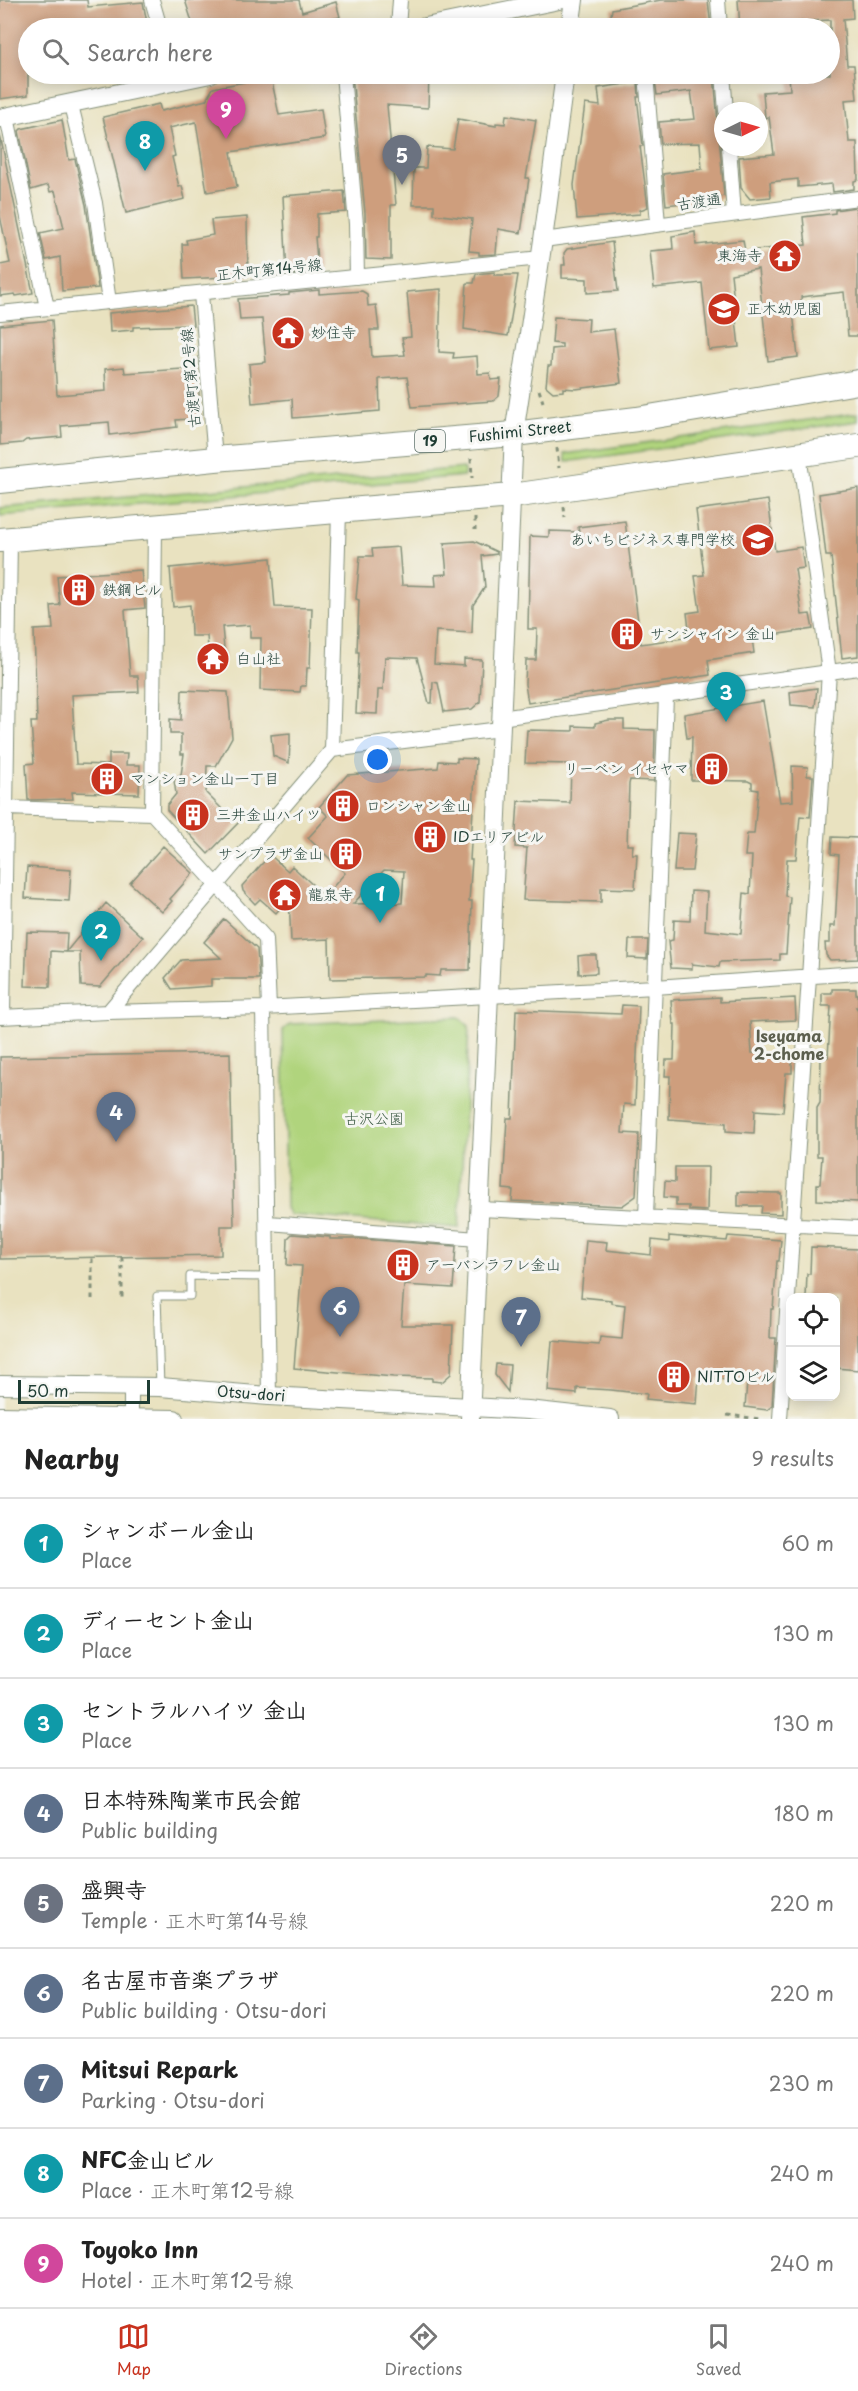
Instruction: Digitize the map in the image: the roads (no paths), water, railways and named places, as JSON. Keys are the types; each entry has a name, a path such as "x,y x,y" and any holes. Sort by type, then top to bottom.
{"highway":[{"name":"Fushimi Street","path":"0,481 215,459 514,434 637,419 858,382"},
{"path":"5,540 512,496 858,446"}],"street":[{"path":"152,0 156,18"},
{"path":"399,18 400,0"},
{"path":"471,18 560,0"},
{"path":"571,18 574,0"},
{"path":"718,0 719,18"},
{"path":"47,308 4,118 71,105 147,84"},
{"path":"344,84 356,224 357,277"},
{"path":"470,1413 514,434 564,84"},
{"path":"647,84 658,224"},
{"path":"724,84 725,102"},
{"path":"71,105 95,203 109,302"},
{"path":"730,156 734,214"},
{"name":"古渡通","path":"542,249 658,224 858,198"},
{"name":"正木町第14号線","path":"0,313 357,277 542,249"},
{"name":"古渡町第2号線","path":"201,294 215,459"},
{"path":"780,1419 829,672 799,454"},
{"path":"108,1011 332,750 339,511"},
{"path":"155,527 152,813 266,939 269,1396"},
{"path":"5,540 6,808 2,1017 108,1011 266,1007 654,987 858,973"},
{"path":"332,750 666,696 858,668"},
{"path":"646,1217 666,696"},
{"path":"6,808 152,813"},
{"path":"480,1209 858,1228"},
{"path":"268,1223 478,1239"},
{"name":"Otsu-dori","path":"0,1385 159,1387 470,1413 610,1419"},
{"path":"130,1418 131,1387"},
{"path":"0,1416 174,1419"}],"lane":[{"path":"159,1387 157,1296 190,1296 190,1276 268,1277"}],"place":[{"name":"Toyoko Inn","path":"226,139"},
{"name":"NFC金山ビル","path":"145,171"},
{"name":"盛興寺","path":"402,185"},
{"name":"東海寺","path":"785,256"},
{"name":"正木幼児園","path":"724,309"},
{"name":"妙住寺","path":"288,333"},
{"name":"あいちビジネス専門学校","path":"758,540"},
{"name":"鉄鋼ビル","path":"79,590"},
{"name":"サンシャイン 金山","path":"627,634"},
{"name":"白山社","path":"213,659"},
{"name":"セントラルハイツ 金山","path":"726,722"},
{"name":"リーベン イセヤマ","path":"712,769"},
{"name":"マンション金山一丁目","path":"107,779"},
{"name":"ロンシャン金山","path":"343,806"},
{"name":"三井金山ハイツ","path":"193,815"},
{"name":"IDエリアビル","path":"430,837"},
{"name":"サンプラザ金山","path":"346,854"},
{"name":"龍泉寺","path":"285,895"},
{"name":"シャンボール金山","path":"380,923"},
{"name":"ディーセント金山","path":"101,961"},
{"name":"日本特殊陶業市民会館","path":"116,1142"},
{"name":"アーバンラフレ金山","path":"403,1265"},
{"name":"名古屋市音楽プラザ","path":"340,1337"},
{"name":"Mitsui Repark","path":"521,1347"},
{"name":"NITTOビル","path":"674,1377"}],"district":[{"name":"Iseyama 2-chome","path":"789,1045"}],"park label":[{"name":"古沢公園","path":"374,1119"}]}
